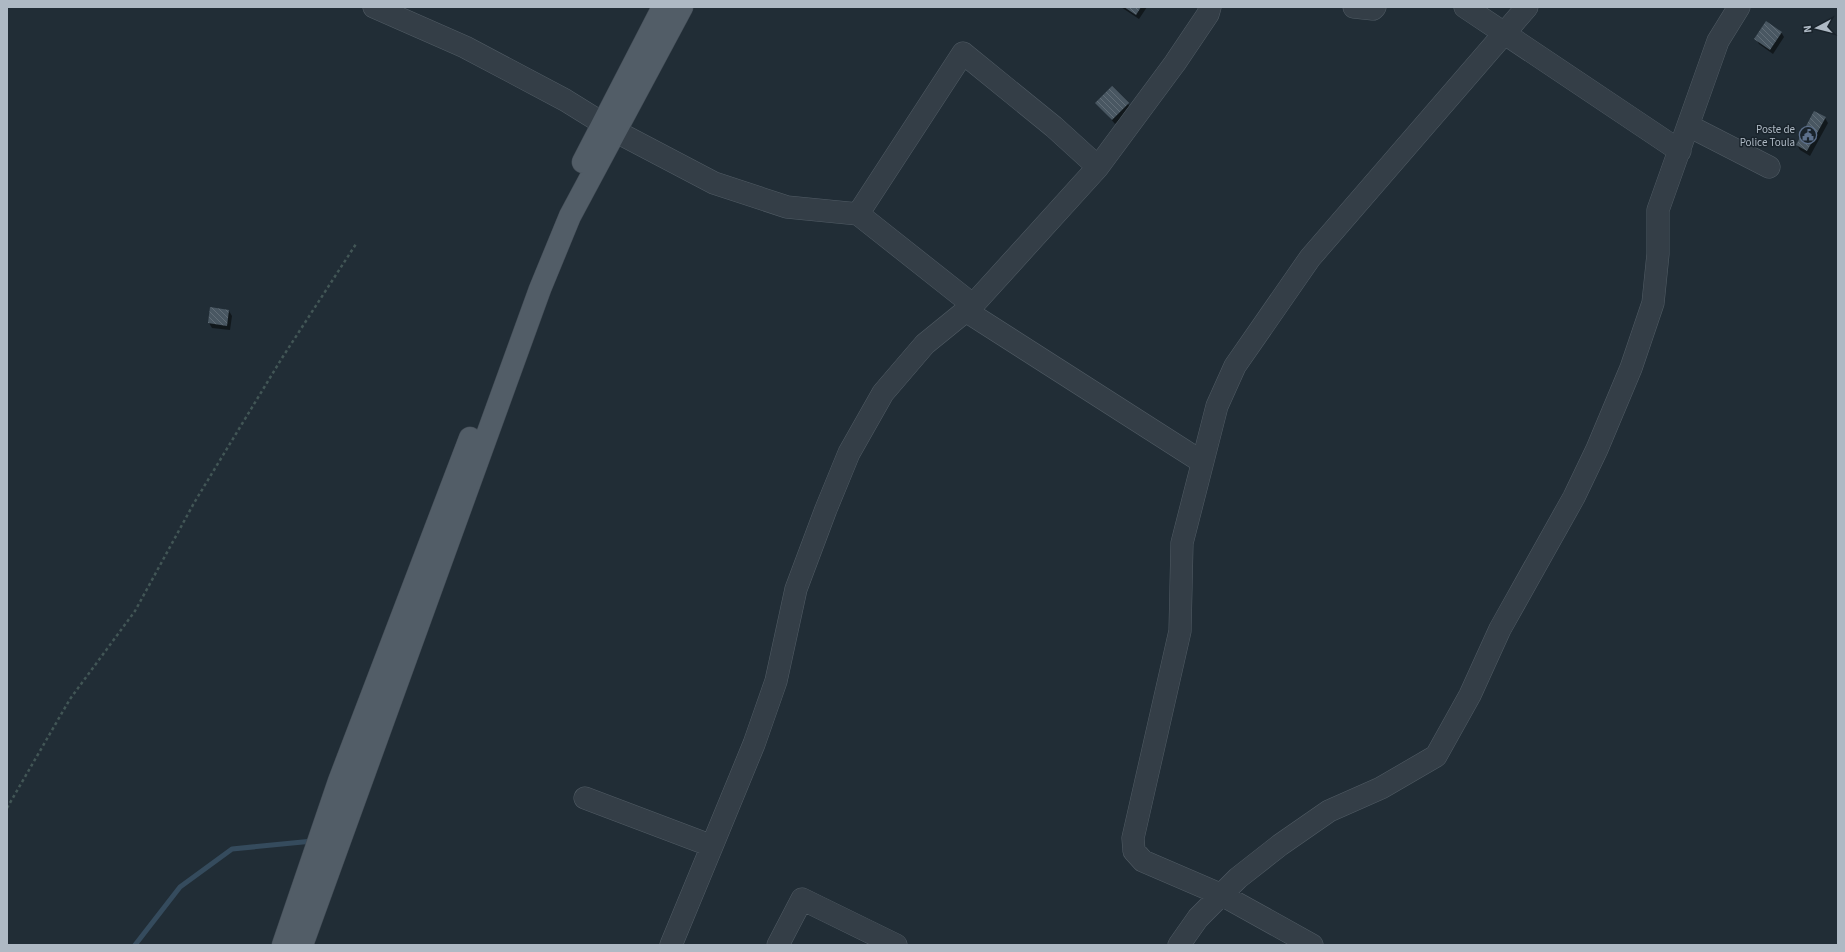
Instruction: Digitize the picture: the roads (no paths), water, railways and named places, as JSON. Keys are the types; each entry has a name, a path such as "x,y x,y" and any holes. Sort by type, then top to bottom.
{"main road":[{"path":"302,945 540,289 570,216 663,7"},
{"path":"283,945 339,781 528,284 559,211 682,7"}],"street":[{"path":"374,7 465,47 565,100 609,127 714,183 787,207 858,214 969,308 1202,462"},
{"path":"671,945 754,744 776,682 796,589 849,453 883,394 925,344 969,308 1098,167 1175,63 1208,14 1210,7"},
{"path":"1354,7 1373,9 1375,7"},
{"path":"1465,7 1505,32 1680,151"},
{"path":"1312,945 1222,895 1143,861 1134,851 1132,838 1180,630 1182,544 1217,406 1235,366 1310,258 1526,7"},
{"path":"1179,945 1198,918 1238,878 1280,845 1329,812 1381,788 1436,756 1470,695 1500,629 1574,497 1597,449 1631,368 1653,303 1658,254 1658,210 1718,41 1740,7"},
{"path":"858,214 963,53 1054,127 1098,167"},
{"path":"1688,126 1770,167"},
{"path":"585,798 712,846"},
{"path":"778,945 802,899 896,945"}],"waterway":[{"path":"135,945 180,887 232,849 313,841"}],"place":[{"name":"Poste de Police Toula","path":"1808,135"}]}
